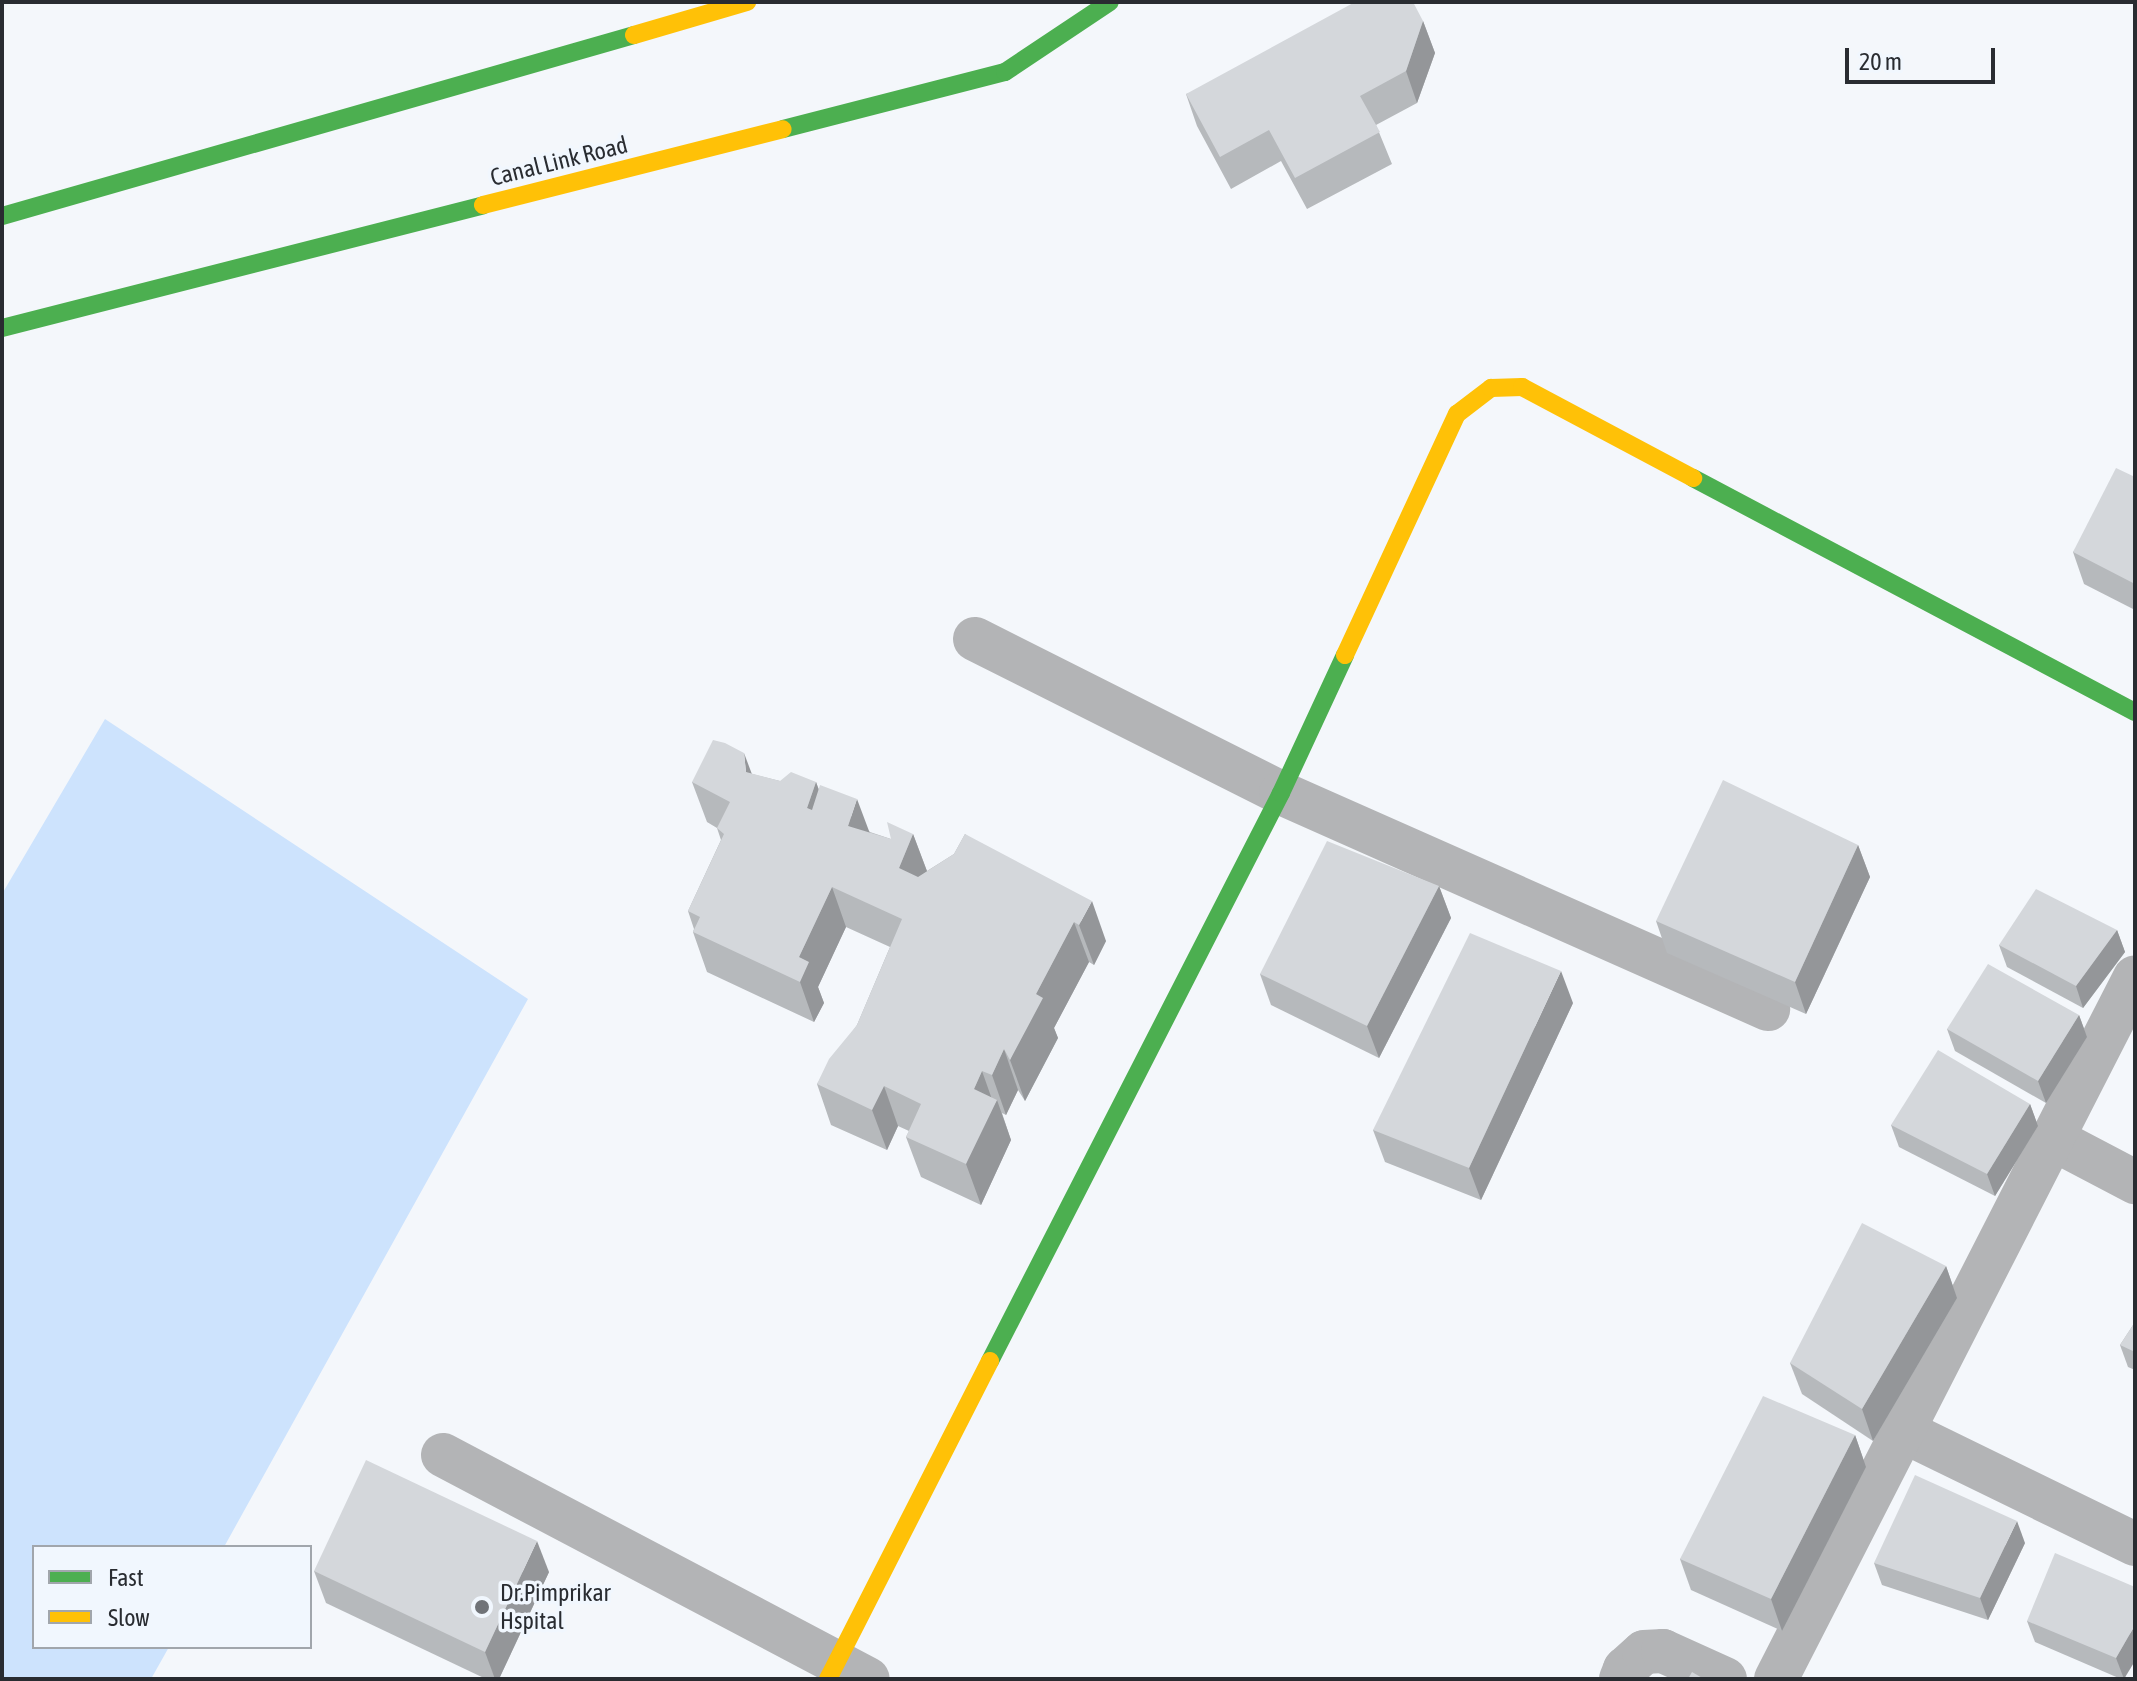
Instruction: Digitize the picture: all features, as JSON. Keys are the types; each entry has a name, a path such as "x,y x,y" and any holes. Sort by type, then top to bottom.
{"street":[{"path":"2,216 747,2"},
{"name":"Canal Link Road","path":"2,328 1005,72 1110,2"},
{"path":"443,1455 843,1674 1040,1270 1281,793 1457,414 1491,388 1522,387 2135,712"},
{"path":"975,639 1281,793 1768,1009"},
{"path":"1776,1679 2135,977"},
{"path":"2053,1139 2135,1182"},
{"path":"1903,1431 2135,1544"},
{"path":"1621,1679 1625,1669 1644,1652 1663,1651 1725,1679"}],"shaded area":[{"path":"105,719 528,999 225,1545 32,1545 32,1649 168,1649 151,1679 2,1679 2,894"}],"building":[{"path":"1355,2 1413,2 1423,21 1406,71 1360,96 1380,132 1295,178 1269,130 1220,157 1186,94"},
{"path":"2116,468 2135,477 2135,584 2073,552"},
{"path":"713,740 744,753 746,772 780,781 791,772 816,782 807,808 812,810 820,785 857,799 848,826 891,839 887,822 913,834 899,868 918,877 954,854 965,834 1092,901 1079,925 1074,922 1036,994 1043,998 1010,1060 1004,1049 992,1075 982,1071 974,1089 997,1100 966,1164 906,1137 921,1104 884,1086 872,1110 817,1084 829,1059 857,1025 902,919 832,887 799,957 809,962 800,982 693,932 700,917 688,911 724,834 717,828 730,802 692,782"},
{"path":"1723,780 1858,845 1795,982 1656,921"},
{"path":"1327,841 1439,886 1367,1026 1260,974"},
{"path":"2036,889 2117,930 2076,986 1999,945"},
{"path":"1470,933 1561,971 1469,1168 1373,1130"},
{"path":"1988,964 2079,1015 2038,1081 1947,1029"},
{"path":"1938,1050 2030,1104 1987,1174 1891,1125"},
{"path":"1862,1223 1946,1266 1862,1409 1790,1363"},
{"path":"2135,1322 2135,1352 2120,1345"},
{"path":"1763,1396 1855,1435 1771,1599 1680,1559"},
{"path":"366,1460 537,1541 485,1652 314,1571"},
{"path":"1915,1475 2017,1521 1980,1598 1874,1563"},
{"path":"2055,1553 2135,1587 2135,1625 2116,1658 2027,1621"},
{"path":"1692,1672 1704,1679 1688,1679"}],"traffic: fast":[{"path":"783,129 1005,72 1110,2"},
{"path":"2,216 634,35"},
{"path":"2,328 483,205"},
{"path":"1693,478 2135,712"},
{"path":"990,1361 1281,793 1345,655"}],"traffic: slow":[{"path":"634,35 747,2"},
{"path":"483,205 783,129"},
{"path":"1345,655 1457,414 1491,388 1522,387 1693,478"},
{"path":"828,1679 990,1361"}],"place":[{"name":"Dr.Pimprikar Hspital","path":"482,1607"}]}
